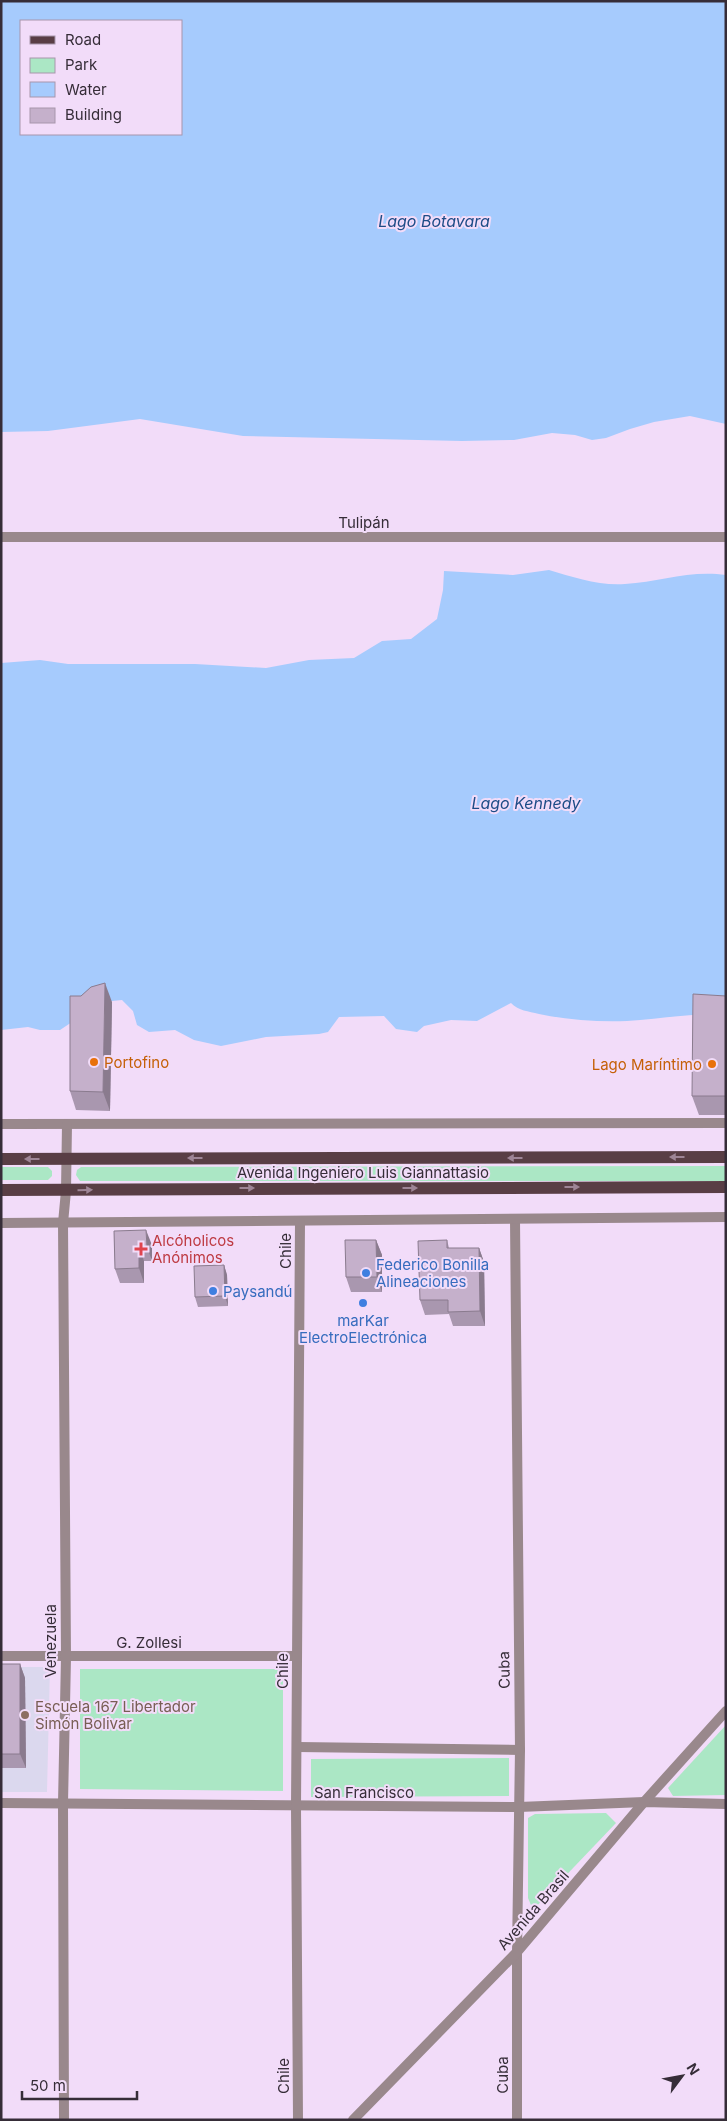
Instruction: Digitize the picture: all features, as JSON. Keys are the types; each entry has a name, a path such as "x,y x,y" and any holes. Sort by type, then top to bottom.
{"main road":[{"name":"Avenida Ingeniero Luis Giannattasio","path":"1,1159 726,1157"},
{"name":"Avenida Ingeniero Luis Giannattasio","path":"1,1190 726,1187"}],"street":[{"name":"Tulipán","path":"1,537 726,537"},
{"path":"1,1124 726,1123"},
{"name":"Venezuela","path":"64,2120 63,1803 66,1657 63,1223 68,1124"},
{"path":"1,1223 726,1217"},
{"name":"Cuba","path":"515,1220 520,1750 517,2120"},
{"name":"Chile","path":"298,2120 296,1807 298,1747 300,1222"},
{"name":"G. Zollesi","path":"1,1656 297,1656"},
{"name":"Avenida Brasil","path":"353,2120 517,1952 644,1802 726,1711"},
{"path":"298,1747 520,1750"},
{"name":"San Francisco","path":"1,1803 296,1807 520,1807 644,1802 726,1804"}],"shaded area":[{"name":"Escuela 167 Libertador Simón Bolivar","path":"1,1667 50,1667 47,1792 1,1792"}],"green space":[{"path":"726,1166 726,1181 80,1181 76,1175 77,1170 81,1167"},
{"path":"1,1167 48,1167 52,1171 52,1176 48,1180 1,1180"},
{"path":"80,1669 283,1669 283,1791 80,1789"},
{"path":"726,1725 726,1795 673,1796 668,1788"},
{"path":"509,1758 509,1796 311,1797 311,1759"},
{"path":"606,1813 616,1823 533,1910 528,1898 528,1818 535,1814"}],"water":[{"name":"Lago Botavara","path":"1,1 726,1 726,424 690,416 654,422 606,438 592,440 575,435 552,433 514,440 462,441 243,436 140,419 48,431 1,432"},
{"name":"Lago Kennedy","path":"549,570 606,584 638,583 700,574 726,575 726,1014 688,1015 627,1021 594,1021 539,1014 520,1009 511,1003 477,1021 451,1020 424,1026 417,1032 396,1029 384,1016 339,1017 328,1032 266,1037 221,1046 194,1040 175,1030 149,1032 137,1025 133,1011 122,1000 102,1002 60,1030 40,1030 28,1027 1,1030 1,663 40,660 68,664 195,664 266,668 309,660 354,658 382,641 411,639 437,619 443,590 444,571 513,575"}],"building":[{"name":"Portofino","path":"105,983 103,1092 70,1091 70,996 81,996 91,987"},
{"name":"Lago Maríntimo","path":"693,994 726,996 726,1096 692,1096"},
{"path":"146,1230 147,1247 139,1247 139,1268 115,1269 114,1231"},
{"path":"345,1240 376,1240 377,1277 346,1277"},
{"path":"447,1240 447,1248 479,1248 480,1311 448,1312 448,1300 420,1300 418,1241"},
{"name":"Paysandú","path":"224,1265 225,1296 195,1297 194,1266"},
{"path":"1,1664 20,1664 20,1754 1,1754"}],"place":[{"name":"Portofino","path":"94,1062"},
{"name":"Lago Maríntimo","path":"712,1064"},
{"name":"Alcóholicos Anónimos","path":"141,1249"},
{"name":"Federico Bonilla Alineaciones","path":"366,1273"},
{"name":"Paysandú","path":"213,1291"},
{"name":"marKar ElectroElectrónica","path":"363,1303"},
{"name":"Escuela 167 Libertador Simón Bolivar","path":"25,1715"}]}
